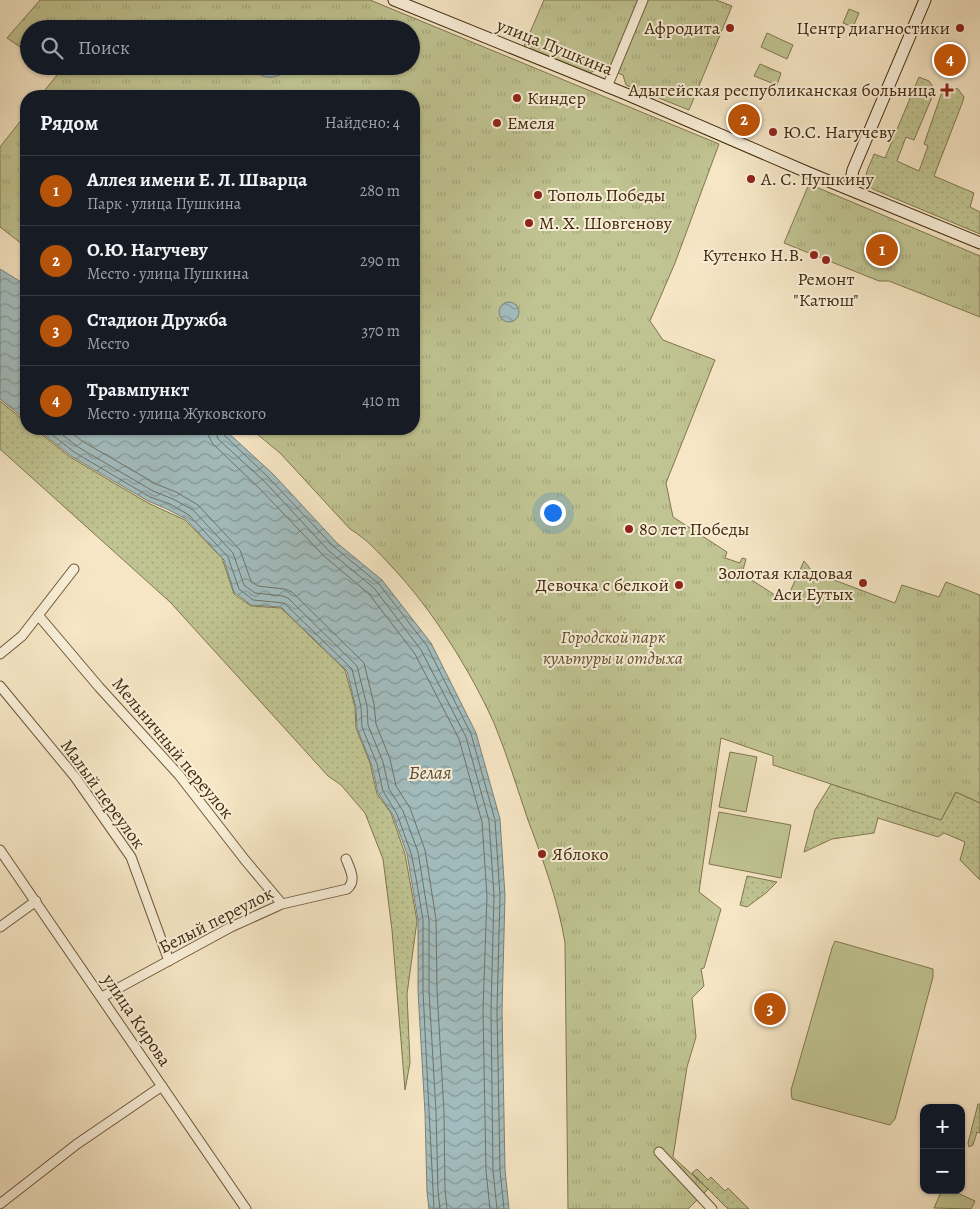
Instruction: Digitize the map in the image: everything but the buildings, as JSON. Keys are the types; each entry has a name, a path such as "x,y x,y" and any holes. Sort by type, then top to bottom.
{"main road":[{"name":"улица Пушкина","path":"394,0 609,82 849,189 980,243"},
{"path":"849,189 853,170 925,0"}],"street":[{"path":"609,82 643,0"},
{"path":"0,654 22,636 74,569"},
{"name":"Мельничный переулок","path":"38,615 99,687 178,774 244,860 282,904"},
{"name":"Малый переулок","path":"0,686 75,777 131,857 169,961"},
{"name":"улица Кирова","path":"0,850 246,1209"},
{"name":"Белый переулок","path":"102,997 231,927 282,904 343,891 349,888 352,879 346,859"},
{"path":"0,927 36,900"},
{"path":"0,1204 77,1144 162,1086"},
{"path":"659,1152 712,1209"}],"green space":[{"name":"Городской парк культуры и отдыха","path":"40,0 370,0 418,20 23,20"},
{"path":"544,0 716,0 732,6 689,110 626,85 623,75 601,67 590,73 524,46"},
{"path":"849,9 859,13 853,27 843,23"},
{"name":"Городской парк культуры и отдыха","path":"420,21 719,144 675,263 650,321 663,340 715,360 666,483 673,517 727,552 725,558 740,563 742,558 746,559 743,570 747,577 784,599 789,594 804,561 813,572 895,603 902,585 939,597 946,582 980,595 980,803 956,792 941,820 773,765 773,756 721,738 699,892 721,909 704,968 701,969 704,986 692,998 696,1037 687,1067 673,1157 708,1189 688,1209 568,1209 565,943 550,880 494,723 462,661 436,621 407,584 372,546 350,529 280,453 258,435 420,435 420,90 45,90 57,75 420,75"},
{"name":"Городской парк культуры и отдыха","path":"20,23 20,47 7,38"},
{"path":"767,33 793,45 787,59 761,47"},
{"path":"760,64 781,73 777,85 754,76"},
{"path":"919,77 929,81 935,90 914,140 906,137 897,161 919,171 928,146 924,144 942,92 948,86 958,89 964,97 963,101 934,176 974,193 970,207 980,212 980,234 875,190 867,183 866,174 874,154 885,158"},
{"path":"20,122 20,242 0,227 0,147"},
{"path":"809,184 980,256 980,317 889,281 879,281 784,243"},
{"path":"0,401 20,417 20,435 42,435 70,457 148,503 185,520 222,558 234,594 251,606 281,608 345,670 355,707 356,728 370,763 377,794 391,813 405,854 417,921 407,994 410,1063 405,1090 392,930 383,859 365,813 341,785 328,776 170,602 0,449"},
{"path":"730,752 757,757 746,812 719,807"},
{"path":"831,784 941,820 956,792 980,803 980,880 960,860 965,842 944,833 938,837 878,818 874,833 832,839 804,852 815,810"},
{"path":"719,812 791,825 781,878 709,864"},
{"path":"747,876 777,882 747,907 740,905"},
{"path":"835,941 933,969 933,977 895,1119 890,1125 792,1099 791,1090"},
{"path":"978,1104 980,1104 980,1133 977,1132 973,1145 969,1147 968,1143"},
{"path":"697,1169 708,1180 711,1177 725,1191 728,1188 749,1209 728,1209 692,1173"},
{"path":"940,1194 960,1194 975,1201 971,1209 934,1208"}],"water":[{"path":"261,75 279,75 275,77"},
{"path":"0,269 20,281 20,415 0,399"},
{"path":"509,302 516,305 519,312 516,319 509,322 502,319 499,312 502,305"},
{"name":"Белая","path":"45,435 231,435 273,474 337,543 382,580 431,643 476,733 500,819 505,896 502,1010 505,1170 509,1209 429,1209 418,991 418,920 407,854 393,815 378,793 372,766 357,728 356,708 347,671 281,607 251,605 234,592 224,560 186,519 148,501 71,456"}],"place":[{"name":"Афродита","path":"730,28"},
{"name":"Центр диагностики","path":"960,28"},
{"name":"Травмпункт","path":"950,60"},
{"name":"Адыгейская республиканская больница","path":"947,90"},
{"name":"Киндер","path":"517,98"},
{"name":"О.Ю. Нагучеву","path":"744,120"},
{"name":"Емеля","path":"497,123"},
{"name":"Ю.С. Нагучеву","path":"773,132"},
{"name":"А. С. Пушкину","path":"751,179"},
{"name":"Тополь Победы","path":"538,195"},
{"name":"М. Х. Шовгенову","path":"529,223"},
{"name":"Аллея имени Е. Л. Шварца","path":"882,250"},
{"name":"Кутенко Н.В.","path":"814,255"},
{"name":"Ремонт \"Катюш\"","path":"826,260"},
{"name":"80 лет Победы","path":"629,529"},
{"name":"Золотая кладовая Аси Еутых","path":"863,583"},
{"name":"Девочка с белкой","path":"679,585"},
{"name":"Яблоко","path":"542,854"},
{"name":"Стадион Дружба","path":"770,1009"}]}
